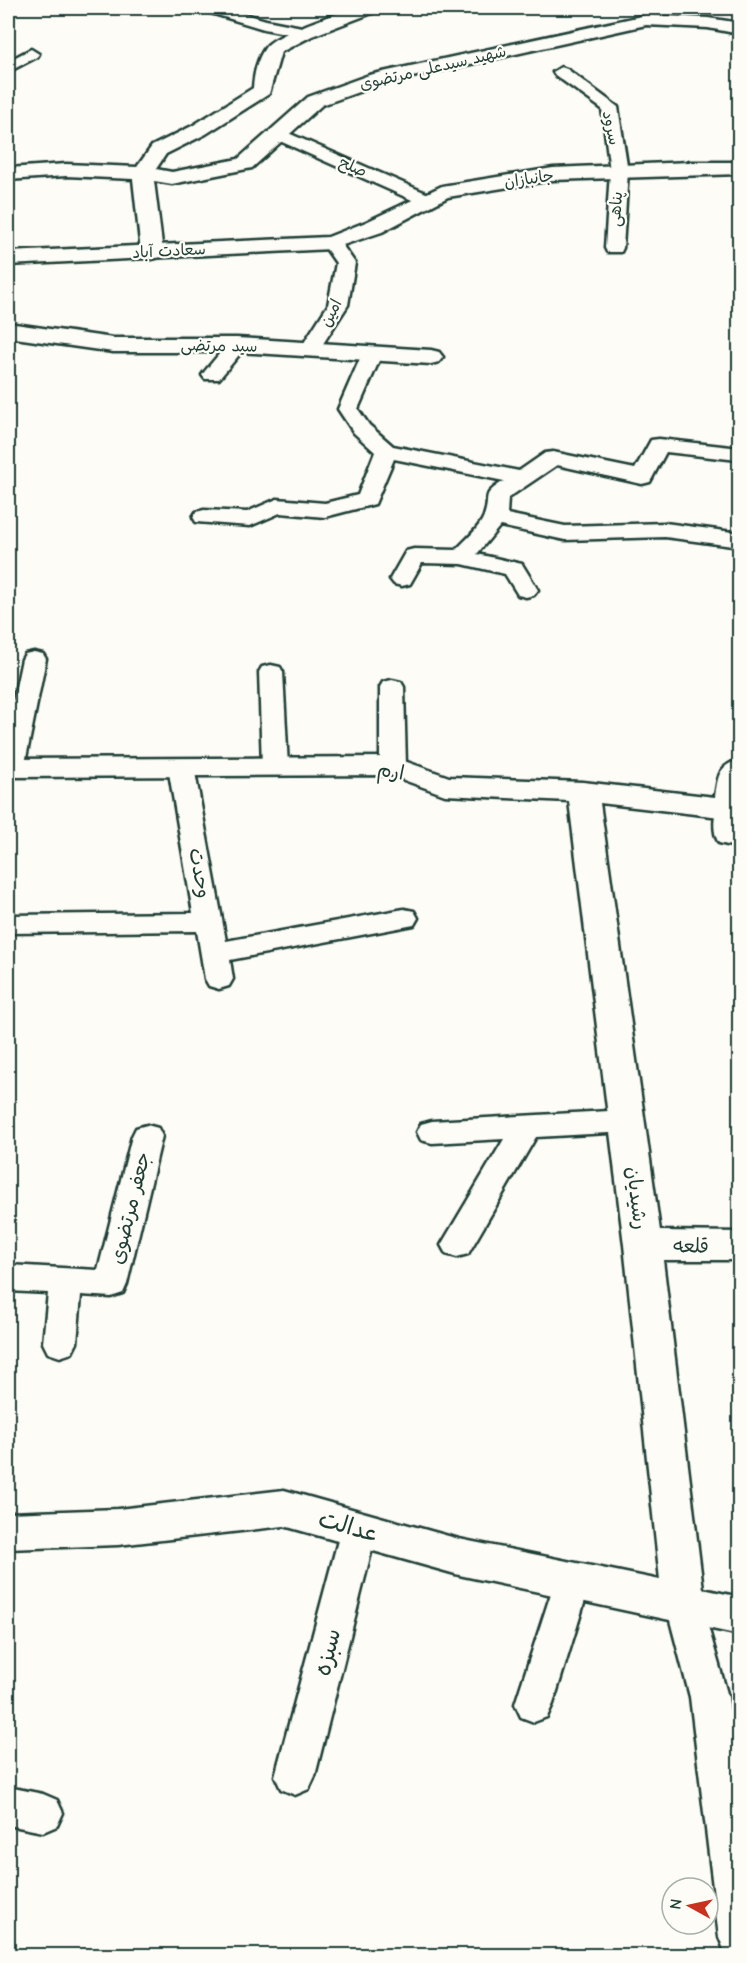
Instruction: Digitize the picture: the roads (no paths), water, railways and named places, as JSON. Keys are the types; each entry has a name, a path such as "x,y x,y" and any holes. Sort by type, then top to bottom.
{"street":[{"path":"152,252 143,173 159,150 199,130 262,90 264,72 273,49 306,32 369,8"},
{"name":"شهید سیدعلی مرتضوی","path":"8,174 66,170 143,173 172,178 244,164 315,101 376,79 646,20 708,23 740,28"},
{"name":"جانبازان","path":"331,243 374,227 442,192 553,174 740,168"},
{"name":"سعادت آباد","path":"8,259 331,243"},
{"name":"سید مرتضی","path":"8,330 112,345 237,345 431,357"},
{"name":"ارم","path":"9,768 393,766 445,786 583,792 729,808"},
{"path":"729,808 733,773 740,769"},
{"name":"رشیدیان","path":"583,792 643,1245 684,1605"},
{"name":"قلعه","path":"643,1245 740,1246"},
{"name":"عدالت","path":"8,1531 118,1527 284,1508 459,1557 740,1616"}],"lane":[{"path":"209,8 264,24 306,32"},
{"path":"8,67 31,54"},
{"name":"سرود","path":"561,72 610,107 619,171"},
{"name":"صلح","path":"279,134 427,200"},
{"name":"پناهی","path":"614,248 619,171"},
{"name":"امین","path":"310,349 338,305 346,263 331,243"},
{"path":"212,375 237,345"},
{"path":"372,354 348,409 361,429 386,451 524,478"},
{"path":"462,556 495,518 497,495 554,458 642,477 659,445 738,454"},
{"path":"204,517 250,519 277,506 325,510 367,499 386,451"},
{"path":"495,518 565,533 664,530 740,540"},
{"path":"402,579 414,556 462,556 514,569 526,590"},
{"path":"9,768 33,659"},
{"path":"271,672 275,767"},
{"path":"392,687 393,766"},
{"name":"وحدت","path":"181,767 217,966 404,918"},
{"path":"729,808 728,837 740,839"},
{"path":"10,924 209,922"},
{"path":"432,1132 627,1121"},
{"path":"457,1245 527,1126"},
{"name":"جعفر مرتضوی","path":"8,1278 111,1284 147,1136"},
{"path":"60,1343 66,1281"},
{"name":"سبزه","path":"295,1776 359,1529"},
{"path":"534,1704 573,1581"},
{"path":"684,1605 709,1697 740,1937"}]}
